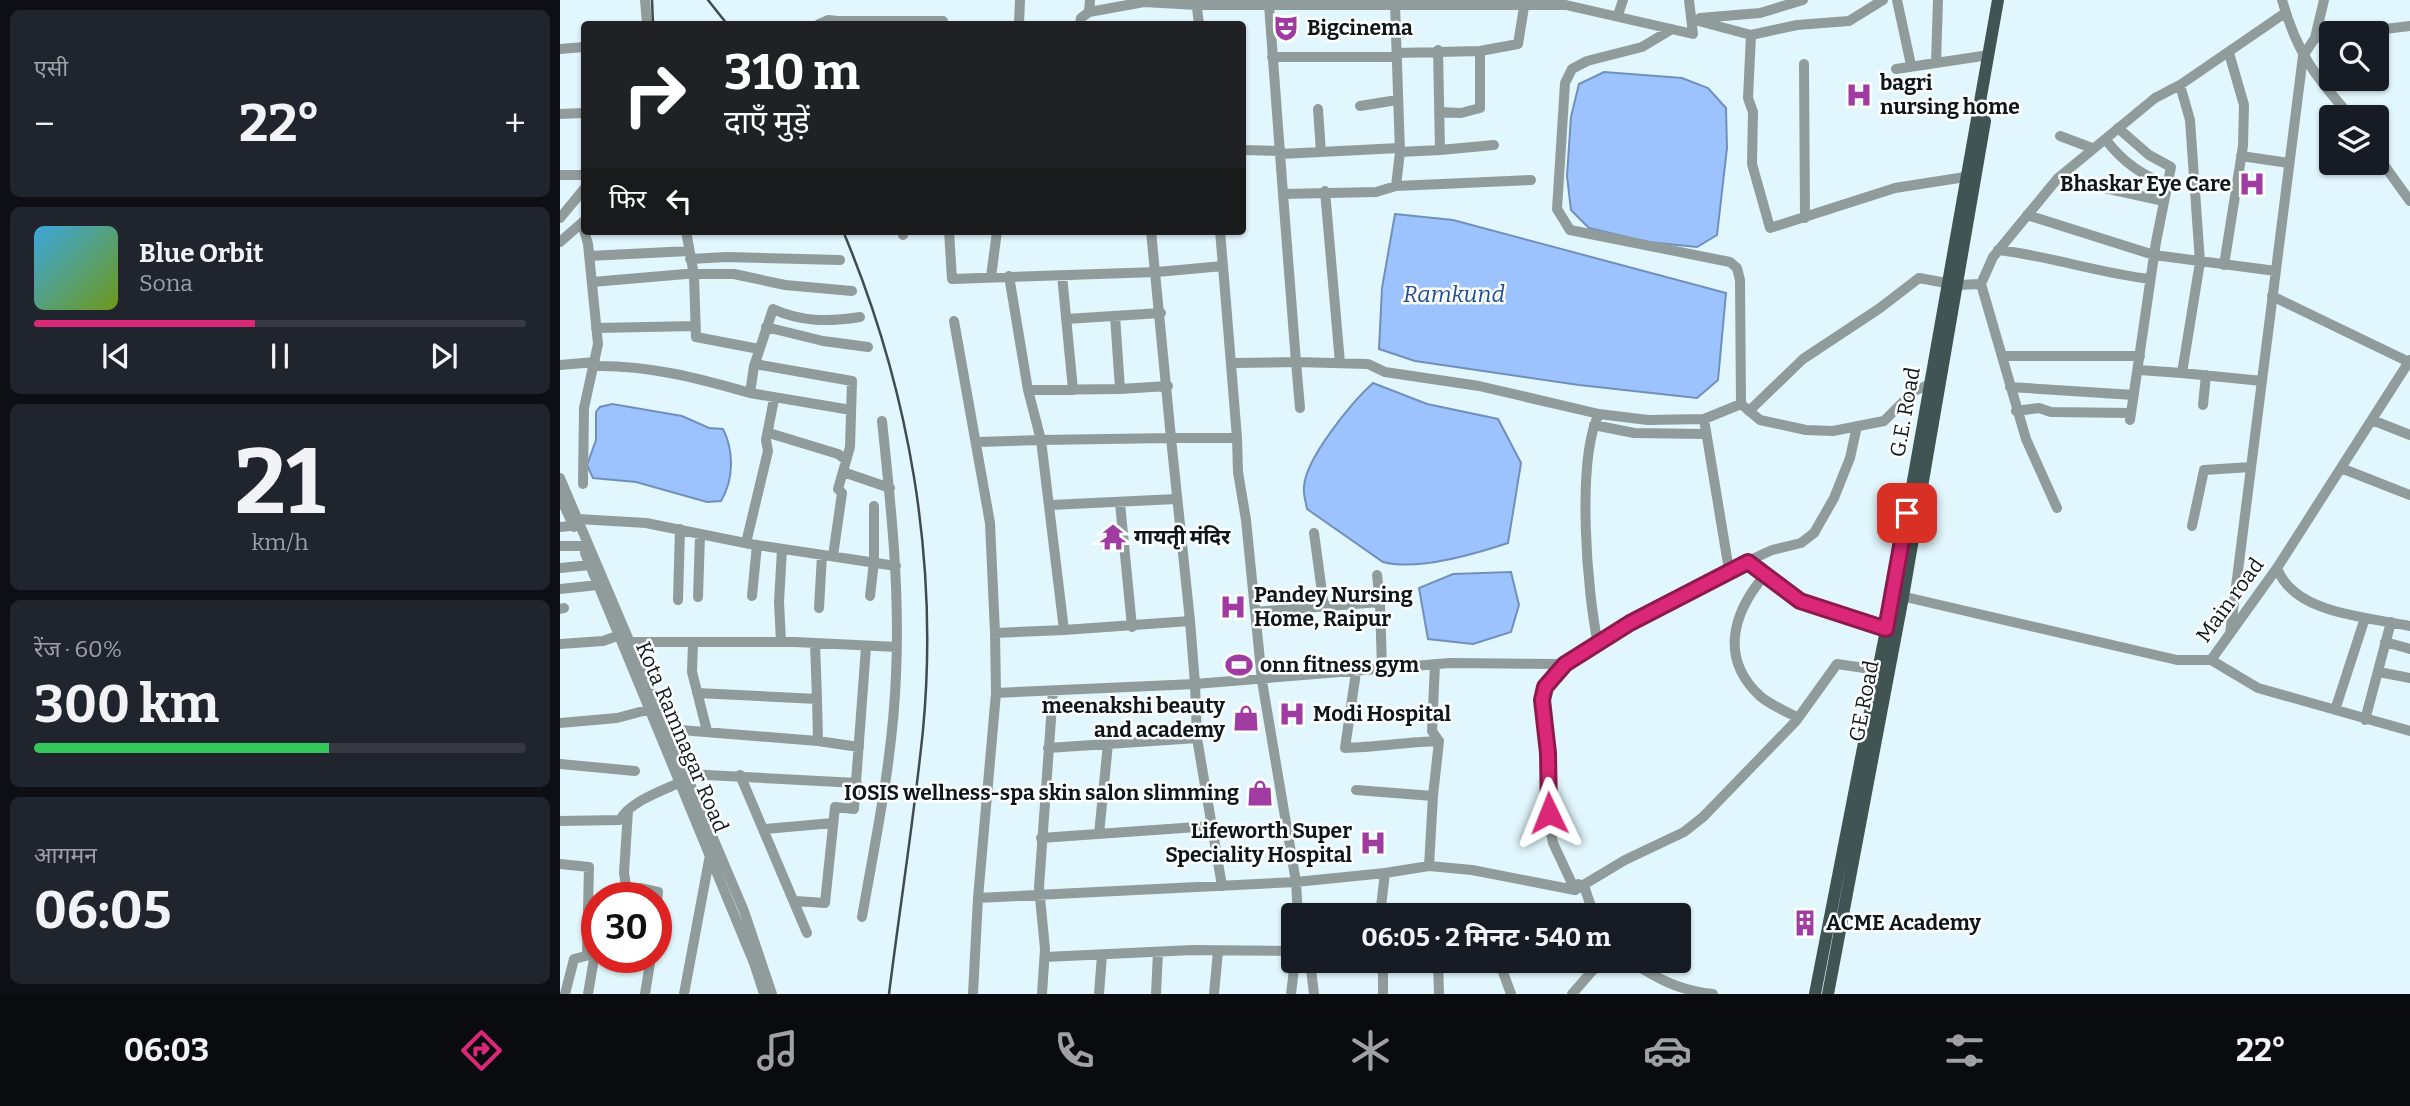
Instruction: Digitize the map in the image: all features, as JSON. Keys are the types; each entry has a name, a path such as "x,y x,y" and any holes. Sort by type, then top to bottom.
{"main road":[{"path":"1952,284 1965,177 1998,0"},
{"name":"GE Road","path":"1828,994 1952,284 2006,0"},
{"path":"1815,994 1886,629 1898,596"}],"street":[{"path":"645,0 647,21"},
{"path":"1018,21 1020,0"},
{"path":"1090,0 1090,12"},
{"path":"1618,15 1623,0"},
{"path":"1080,21 1090,12 1144,1 1269,5 1525,2 1566,5 1693,34 1689,0"},
{"path":"1691,19 1760,13 1802,0"},
{"path":"1691,19 1751,35 1797,25 1849,21 1883,0"},
{"path":"1897,0 1911,65"},
{"path":"1936,63 1938,0"},
{"path":"2282,0 2293,40 2342,105"},
{"path":"2230,635 2303,56 2315,38 2324,0"},
{"path":"1272,57 1397,55 1438,50 1480,51 1518,44 1525,2"},
{"path":"1197,3 1199,21"},
{"path":"1388,4 1397,55 1399,150 1396,186"},
{"path":"1269,5 1300,408"},
{"path":"2057,508 2036,465 2017,411 1981,285 1998,250 2059,178 2092,148 2106,140 2155,99 2229,53 2286,13"},
{"path":"2389,29 2410,26"},
{"path":"1672,29 1642,47 1587,61 1572,69 1562,93 1557,209 1570,230 1730,262 1737,268 1740,280 1745,407 1760,420 1806,430 1833,431 1884,421 1914,391 1935,383"},
{"path":"1751,35 1748,98 1753,112 1752,164 1770,228 1895,188 1965,177"},
{"path":"2315,38 2319,38"},
{"path":"560,46 581,47"},
{"path":"1438,50 1440,150"},
{"path":"1439,112 1461,113 1480,108 1480,51"},
{"path":"2224,265 2241,156 2244,104 2229,53"},
{"path":"1896,69 1989,55"},
{"path":"1804,64 1805,218"},
{"path":"2180,85 2190,120 2200,262 2182,373"},
{"path":"1360,106 1397,100"},
{"path":"1318,109 1321,152"},
{"path":"560,114 581,113"},
{"path":"2017,411 2039,408 2052,412 2131,417 2150,279 2171,167 2148,155 2118,128"},
{"path":"2060,136 2092,148"},
{"path":"2106,140 2117,155 2147,177 2167,184"},
{"path":"1246,150 1281,153 1440,150 1494,145"},
{"path":"2241,156 2289,163"},
{"path":"2389,172 2410,201"},
{"path":"560,175 581,175"},
{"path":"2059,178 2164,201"},
{"path":"1283,194 1376,192 1396,186 1531,180"},
{"path":"1325,191 1340,363"},
{"path":"560,218 581,194"},
{"path":"2027,215 2091,238 2154,255 2190,257 2200,262 2276,271"},
{"path":"560,224 564,238 581,228"},
{"path":"583,484 584,408 595,364 596,328 586,235"},
{"path":"686,235 694,275 696,337 760,348"},
{"path":"949,235 952,279 1157,272 1223,266"},
{"path":"991,277 996,235"},
{"path":"1152,235 1168,386 1176,499 1191,621 1197,738 1222,886"},
{"path":"1220,235 1233,363 1238,472 1262,681 1297,903"},
{"path":"1998,250 2045,256 2104,274 2150,279"},
{"path":"589,256 689,255 840,261"},
{"path":"592,282 734,274 785,285 852,291"},
{"path":"1062,275 1073,390"},
{"path":"1009,276 1028,390 1041,440 1051,505 1064,630"},
{"path":"1233,363 1368,364 1385,372 1479,386 1599,414 1648,420 1704,419 1745,407 1803,359 1880,308 1919,278 1952,284 1981,285"},
{"path":"2272,296 2409,361"},
{"path":"750,393 755,364 773,309 789,316 832,322 860,317"},
{"path":"1066,319 1161,313"},
{"path":"1115,316 1120,389"},
{"path":"954,321 978,442 990,523 995,633 996,693 978,898 973,994"},
{"path":"596,328 696,326"},
{"path":"766,327 823,341 868,347"},
{"path":"2001,356 2140,356"},
{"name":"Main road","path":"1898,596 2177,660 2211,660 2277,568 2409,361"},
{"path":"560,365 595,364 658,370 774,399 851,410"},
{"path":"755,364 852,381 846,460 838,489 842,492 827,555 819,608"},
{"path":"2138,370 2262,381"},
{"path":"2203,405 2206,375"},
{"path":"1028,390 1168,386"},
{"path":"2010,387 2048,387 2089,393 2119,392 2134,395"},
{"path":"752,596 751,544 774,399"},
{"path":"1598,644 1592,615 1586,503 1594,425 1599,414"},
{"path":"1704,419 1729,570"},
{"path":"2372,420 2410,435"},
{"path":"862,917 888,763 897,647 896,565 882,421"},
{"path":"1594,425 1634,433 1706,434"},
{"path":"1585,903 1553,843 1550,828 1548,753 1542,700 1545,687 1565,664 1598,644 1729,570 1772,550 1801,542 1814,533 1834,498 1850,458 1857,426"},
{"path":"769,433 838,454 846,460"},
{"path":"978,442 1237,438"},
{"path":"2192,526 2204,470 2251,467"},
{"path":"2341,468 2410,495"},
{"path":"843,472 890,488"},
{"path":"560,478 625,637 668,729 686,778 744,911 772,994"},
{"path":"1051,505 1176,499"},
{"name":"Kota Ramnagar Road","path":"561,500 577,523 582,546 598,585 625,637 648,710 686,778 710,855 764,994"},
{"path":"1119,503 1132,627"},
{"path":"870,596 874,562 874,506"},
{"path":"560,527 577,523 621,521 680,529 782,549 896,565"},
{"path":"678,600 680,529"},
{"path":"1314,533 1324,607"},
{"path":"698,597 700,535"},
{"path":"560,546 582,546"},
{"path":"781,642 779,602 782,549"},
{"path":"1748,562 1800,601 1886,629"},
{"path":"560,568 590,565"},
{"path":"2277,568 2298,597 2365,618 2410,626"},
{"path":"1377,575 1382,670"},
{"path":"1764,576 1748,597 1741,613 1735,633 1734,657 1745,678 1761,697 1798,718"},
{"path":"560,589 598,585"},
{"path":"1255,611 1380,602"},
{"path":"2335,710 2365,618"},
{"path":"995,633 1132,627 1191,621"},
{"path":"2365,720 2391,622"},
{"path":"560,644 625,637 693,642 781,642 897,647"},
{"path":"693,642 692,672 707,731"},
{"path":"2385,642 2410,649"},
{"path":"816,643 818,741"},
{"path":"796,901 825,903 835,807 854,810 866,647"},
{"path":"2211,660 2258,688 2410,731"},
{"path":"996,693 1262,681 1435,664 1565,664"},
{"path":"1429,866 1439,741 1432,731 1435,664"},
{"path":"978,898 1040,897 1296,882 1429,866 1575,885 1693,825 1798,718 1837,664 1878,670"},
{"path":"1356,672 1345,748 1375,747 1390,742 1439,741"},
{"path":"2379,672 2410,678"},
{"path":"1042,994 1045,957 1040,897 1041,838 1053,691"},
{"path":"697,693 817,699"},
{"path":"560,723 617,718 648,710"},
{"path":"668,729 818,741 859,747"},
{"path":"1048,748 1197,738"},
{"path":"1099,834 1108,744"},
{"path":"560,764 635,771"},
{"path":"560,821 620,820 628,811 686,778 740,775 815,783 857,783"},
{"path":"740,775 796,901 807,933"},
{"path":"1356,790 1433,796"},
{"path":"625,882 628,811"},
{"path":"765,829 833,823"},
{"path":"1041,838 1211,826"},
{"path":"684,994 710,855"},
{"path":"560,864 589,867 590,882"},
{"path":"1381,903 1385,873"},
{"path":"1214,994 1218,951"},
{"path":"1045,957 1158,952 1281,951"},
{"path":"1156,994 1158,952"},
{"path":"1099,994 1102,955"},
{"path":"565,994 574,959 581,957"},
{"path":"588,994 591,973"},
{"path":"645,994 648,973"},
{"path":"1291,994 1294,973"},
{"path":"1311,973 1314,994"},
{"path":"1383,973 1383,994"},
{"path":"1438,973 1439,994"},
{"path":"1503,973 1511,994"},
{"path":"1572,994 1588,973"},
{"path":"1650,973 1688,992 1713,994"}],"water":[{"path":"1604,72 1682,78 1708,88 1726,108 1727,148 1717,235 1697,247 1648,242 1589,228 1571,210 1567,176 1571,117 1579,84"},
{"name":"Ramkund","path":"1395,214 1453,220 1726,293 1718,380 1697,398 1579,385 1415,361 1379,349 1382,288"},
{"path":"1373,383 1427,404 1498,419 1521,463 1508,543 1429,563 1383,562 1307,509 1304,487 1312,462 1342,417"},
{"path":"612,404 682,416 709,428 723,429 729,446 731,465 728,484 721,501 707,502 636,482 593,478 587,465 596,440 596,412 600,407"},
{"path":"1511,572 1519,605 1511,632 1473,644 1428,639 1419,588 1453,574"}],"railway":[{"path":"652,0 653,21"},
{"path":"708,0 725,21"},
{"path":"845,235 886,351 902,413 914,476 927,602 923,730 889,994"}],"place":[{"name":"Bigcinema","path":"1286,28"},
{"name":"bagri nursing home","path":"1859,95"},
{"name":"Bhaskar Eye Care","path":"2252,184"},
{"name":"गायतृी मंदिर","path":"1113,537"},
{"name":"Pandey Nursing Home, Raipur","path":"1233,607"},
{"name":"onn fitness gym","path":"1239,665"},
{"name":"Modi Hospital","path":"1292,714"},
{"name":"meenakshi beauty and academy","path":"1246,718"},
{"name":"IOSIS wellness-spa skin salon slimming","path":"1260,793"},
{"name":"Lifeworth Super Speciality Hospital","path":"1373,843"},
{"name":"ACME Academy","path":"1805,923"}],"route":[{"path":"1549,813 1548,753 1542,700 1545,687 1565,664 1630,623 1692,594 1733,568 1748,562 1800,601 1886,629 1907,513"}]}
